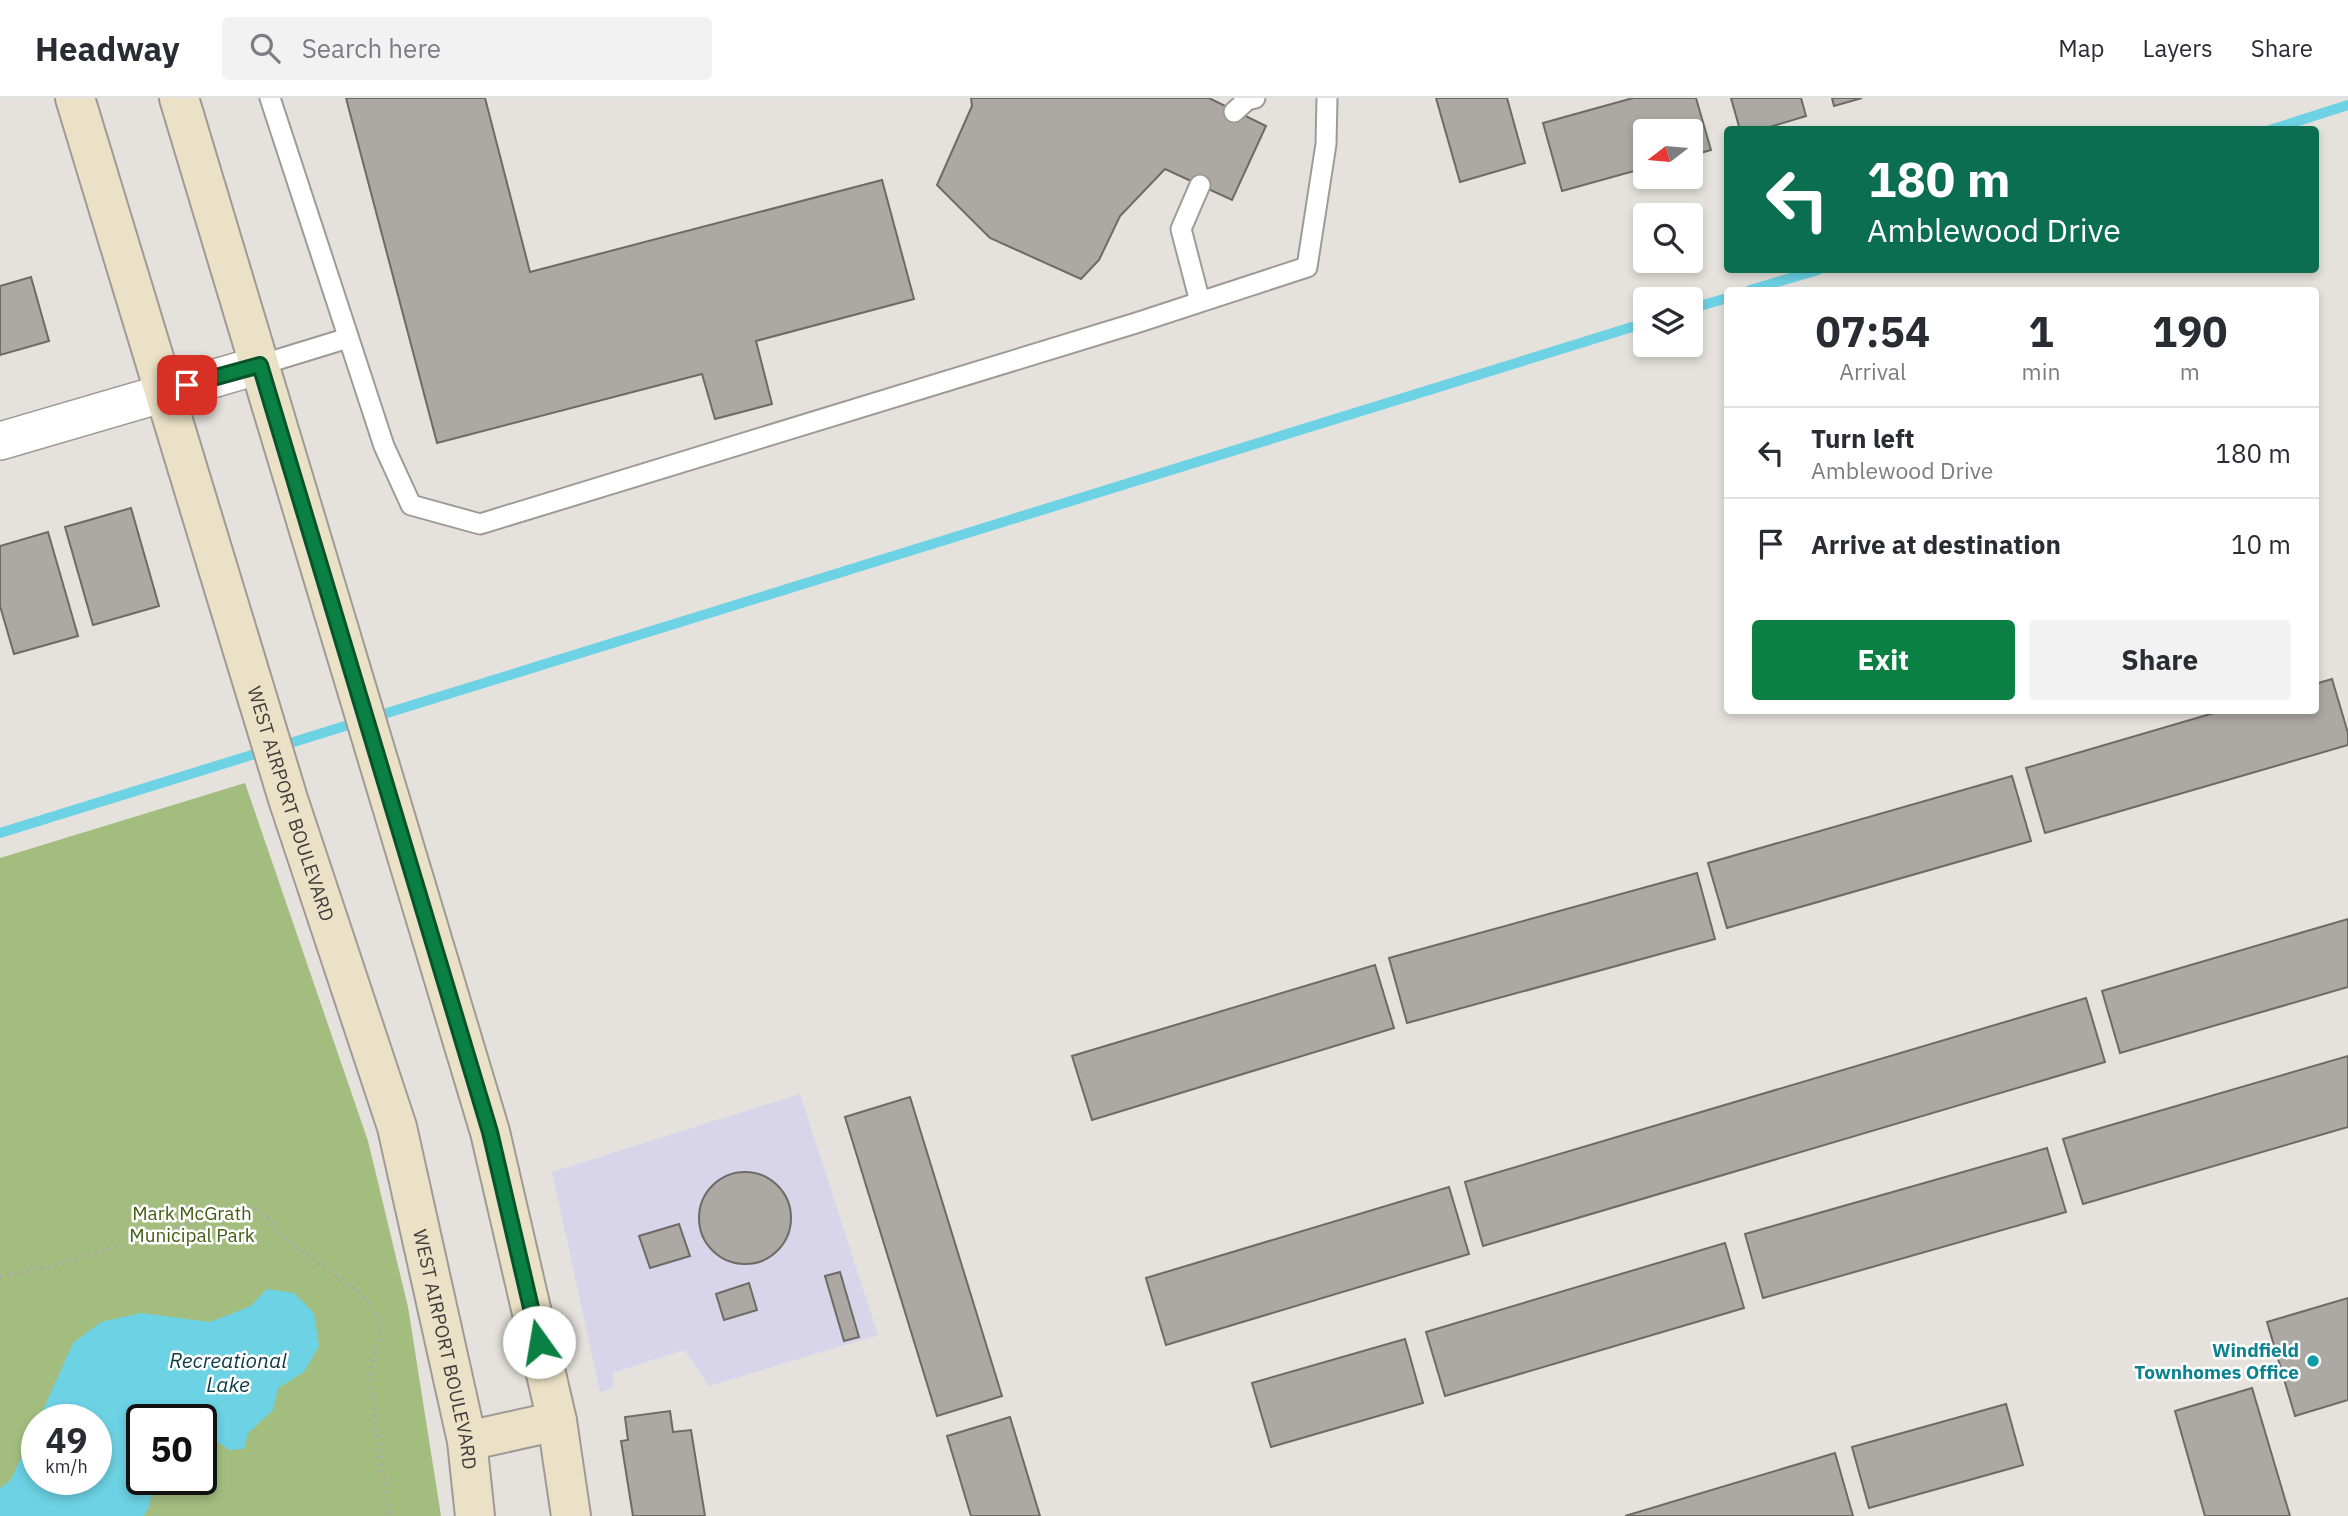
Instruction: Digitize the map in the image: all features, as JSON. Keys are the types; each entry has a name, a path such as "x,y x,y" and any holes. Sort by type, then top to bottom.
{"main road":[{"name":"WEST AIRPORT BOULEVARD","path":"75,98 288,799 397,1126 467,1441 475,1516"},
{"path":"179,98 490,1132 557,1421 571,1516"},
{"path":"467,1441 557,1421"}],"street":[{"path":"0,441 260,365"}],"lane":[{"path":"270,98 384,446 411,505 480,524 1307,267 1326,145 1327,98"},
{"path":"1234,112 1247,100 1255,98"},
{"path":"1200,185 1181,229 1200,302"},
{"path":"260,365 348,338"}],"path":[{"path":"0,1276 52,1266 247,1206 266,1216 278,1234 361,1294 382,1323 370,1371 379,1458 391,1516"}],"shaded area":[{"path":"800,1094 878,1335 709,1386 684,1350 613,1373 613,1388 600,1392 552,1172"}],"green space":[{"name":"Mark McGrath Municipal Park","path":"245,783 368,1141 408,1307 441,1516 0,1516 0,858"}],"water":[{"name":"Recreational Lake","path":"267,1289 294,1293 314,1313 319,1346 304,1372 278,1388 273,1410 248,1433 244,1449 229,1450 217,1442 217,1404 126,1404 126,1495 152,1495 143,1516 0,1516 0,1488 10,1481 21,1458 21,1495 112,1495 112,1404 46,1404 73,1343 101,1322 141,1313 210,1322 251,1306"}],"building":[{"path":"346,98 485,98 530,272 882,180 914,299 756,341 772,404 715,419 702,374 437,443"},
{"path":"971,98 1209,98 1266,126 1232,200 1165,169 1120,216 1099,260 1081,279 990,238 937,185 972,106"},
{"path":"1436,98 1507,98 1525,163 1460,182"},
{"path":"1633,98 1696,98 1702,119 1633,119 1633,171 1562,191 1543,123"},
{"path":"1731,98 1801,98 1806,116 1773,126 1739,126"},
{"path":"1832,98 1862,98 1834,106"},
{"path":"1703,122 1711,150 1703,152"},
{"path":"31,277 49,341 0,355 0,286"},
{"path":"131,508 159,606 93,625 65,527"},
{"path":"48,532 78,636 14,654 0,606 0,546"},
{"path":"2332,679 2348,733 2348,745 2045,833 2026,768 2210,714 2319,714 2319,683"},
{"path":"2012,776 2031,841 1727,928 1708,863"},
{"path":"1697,873 1715,939 1407,1023 1389,958"},
{"path":"2348,919 2348,987 2120,1053 2102,991"},
{"path":"1375,965 1394,1028 1092,1120 1072,1056"},
{"path":"2086,998 2105,1062 1483,1246 1465,1182"},
{"path":"2348,1056 2348,1127 2083,1204 2063,1139"},
{"path":"910,1097 1002,1396 937,1416 845,1117"},
{"path":"2047,1148 2066,1212 1763,1298 1745,1234"},
{"path":"745,1172 763,1175 778,1185 788,1200 791,1218 788,1236 778,1251 763,1261 745,1264 727,1261 712,1251 702,1236 699,1218 702,1200 712,1185 727,1175"},
{"path":"1449,1187 1469,1254 1166,1345 1146,1278"},
{"path":"679,1224 690,1256 650,1268 639,1236"},
{"path":"1725,1243 1744,1308 1445,1396 1426,1332"},
{"path":"840,1272 859,1337 844,1341 825,1276"},
{"path":"749,1283 757,1310 724,1320 716,1294"},
{"name":"Windfield Townhomes Office","path":"2348,1298 2348,1400 2295,1416 2267,1322"},
{"path":"1405,1339 1423,1403 1271,1447 1252,1383"},
{"path":"2252,1388 2290,1516 2205,1516 2175,1411"},
{"path":"2006,1404 2023,1465 1869,1508 1852,1447"},
{"path":"670,1411 673,1432 691,1430 705,1516 633,1516 621,1441 628,1440 625,1417"},
{"path":"1010,1417 1040,1516 971,1516 947,1436"},
{"path":"1835,1453 1853,1516 1625,1516"}],"waterway":[{"path":"2282,126 2348,105"},
{"path":"1760,287 1808,273"},
{"path":"1703,305 1724,299"},
{"path":"0,833 1633,327"}],"place":[{"name":"Windfield Townhomes Office","path":"2313,1361"}],"route":[{"path":"187,385 260,365 490,1132 539,1342"}]}
